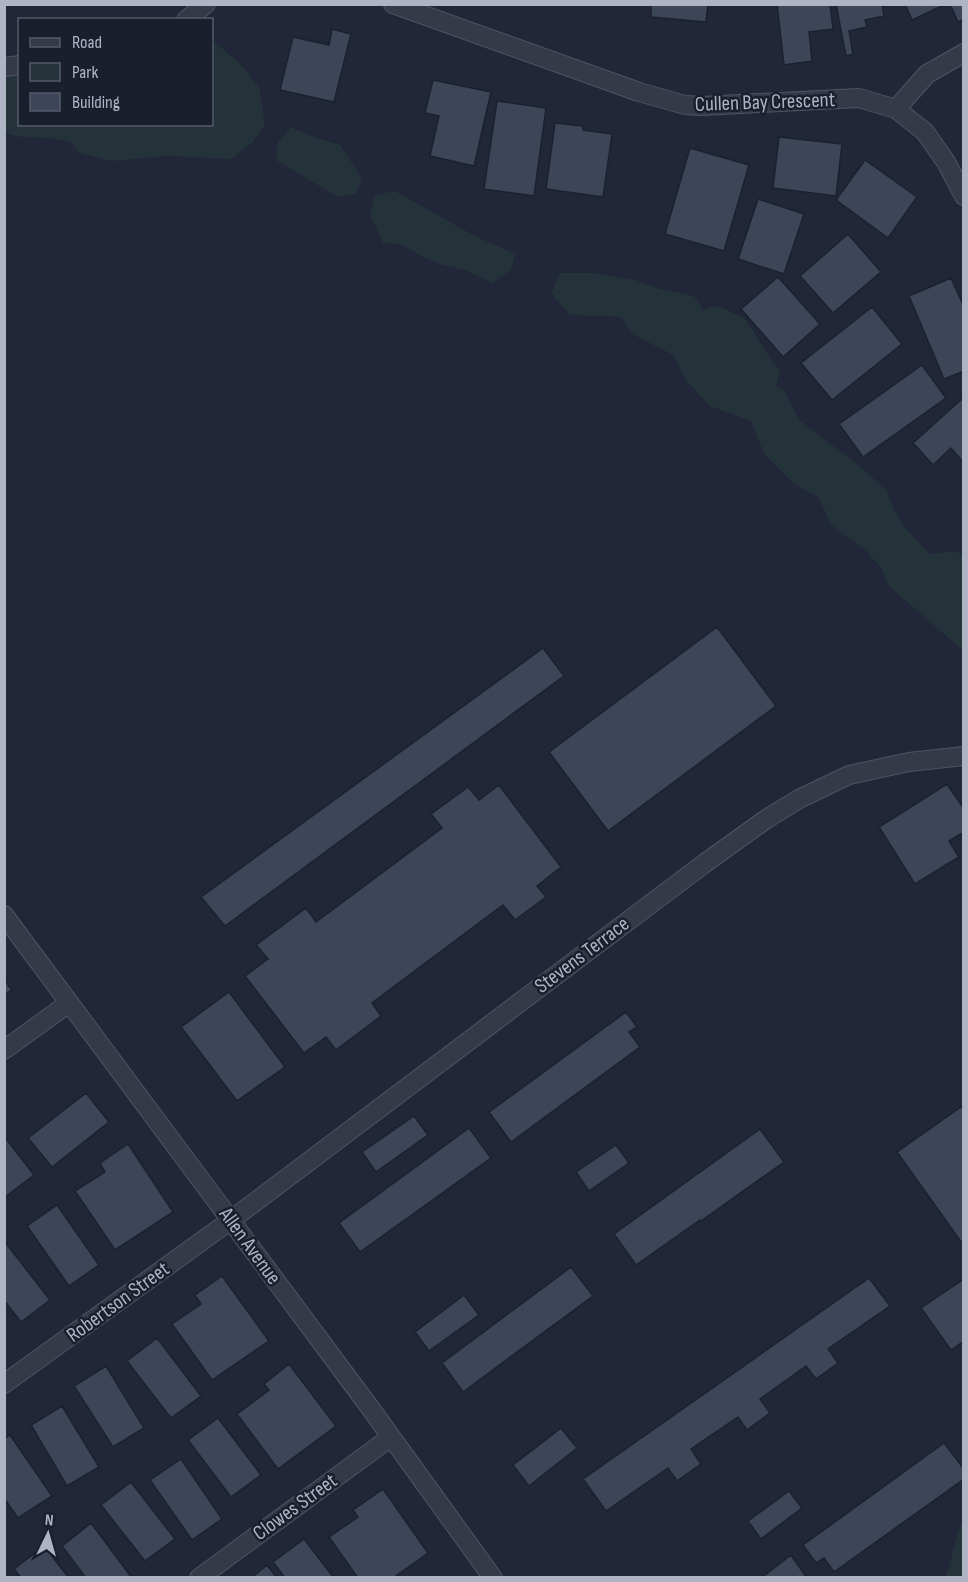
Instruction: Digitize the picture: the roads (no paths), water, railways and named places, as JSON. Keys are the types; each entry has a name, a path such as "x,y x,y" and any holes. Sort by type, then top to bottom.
{"street":[{"path":"188,18 206,4"},
{"name":"Cullen Bay Crescent","path":"393,4 639,92 685,105 859,98 896,109 925,132 946,162 963,196"},
{"path":"896,109 927,74 963,52"},
{"name":"Stevens Terrace","path":"231,1220 765,820 799,799 849,775 909,762 963,756"},
{"name":"Allen Avenue","path":"4,915 493,1578"},
{"path":"4,1050 69,1003"},
{"name":"Robertson Street","path":"4,1384 231,1220"},
{"name":"Clowes Street","path":"199,1578 391,1437"}]}
